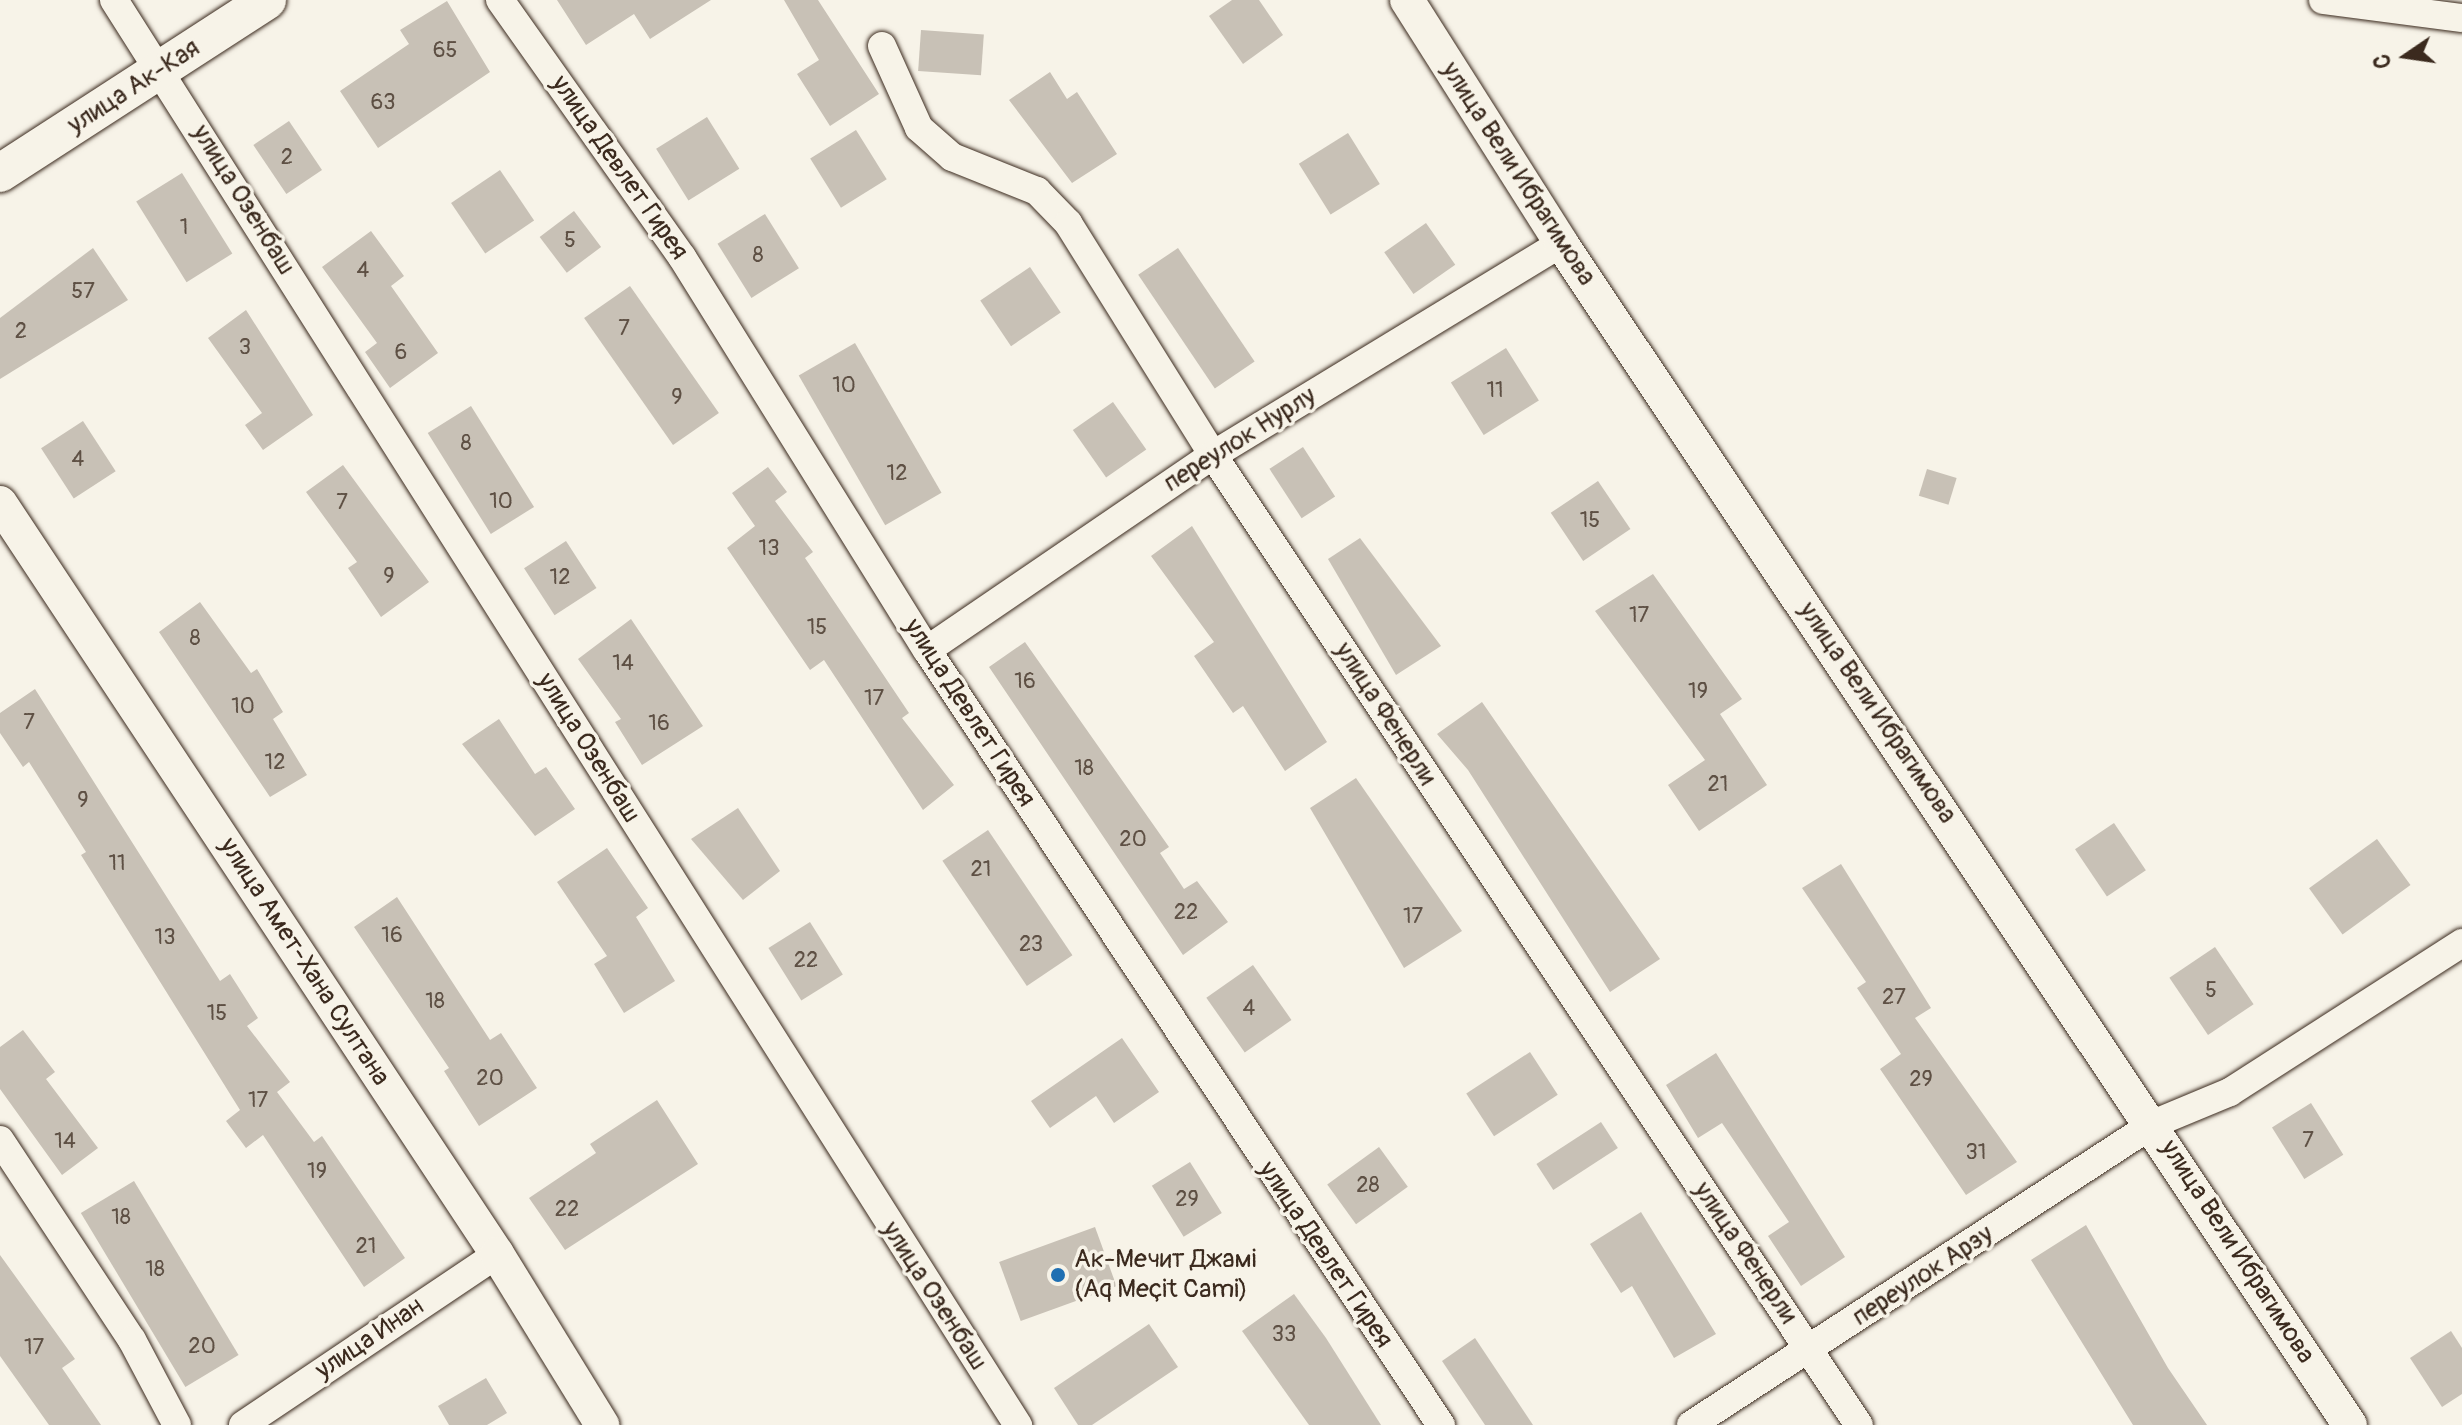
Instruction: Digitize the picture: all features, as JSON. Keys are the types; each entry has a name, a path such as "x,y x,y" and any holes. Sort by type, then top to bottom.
{"main road":[{"name":"улица Ак-Кая","path":"0,173 267,0"}],"street":[{"name":"улица Озенбаш","path":"114,0 1018,1425"},
{"name":"улица Девлет Гирея","path":"500,0 682,257 927,650 1441,1425"},
{"name":"улица Вели Ибрагимова","path":"1407,0 1561,243 2153,1124 2350,1425"},
{"path":"2323,0 2462,18"},
{"name":"улица Фенерли","path":"882,46 919,128 952,157 1037,191 1068,223 1213,455 1859,1425"},
{"name":"переулок Нурлу","path":"927,650 1213,455 1561,243"},
{"name":"улица Амет-Хана Султана","path":"0,503 497,1254 602,1425"},
{"name":"переулок Арзу","path":"1691,1425 2153,1124 2230,1092 2462,943"},
{"path":"0,1140 132,1340 177,1425"},
{"name":"улица Инан","path":"243,1425 497,1254"}],"building":[{"path":"557,0 711,0 650,39 634,14 586,45"},
{"path":"784,0 818,0 879,94 830,126 797,74 819,60"},
{"path":"1232,0 1259,0 1283,35 1243,64 1209,16"},
{"path":"447,1 490,72 378,148 340,91 409,44 400,30"},
{"path":"921,30 984,34 981,75 918,71"},
{"path":"1050,72 1067,99 1077,92 1117,154 1072,183 1009,100"},
{"path":"707,117 739,169 688,201 656,149"},
{"path":"289,121 322,170 286,194 253,145"},
{"path":"856,130 887,179 841,208 810,159"},
{"path":"1348,133 1380,184 1331,215 1299,164"},
{"path":"500,170 534,221 485,254 451,203"},
{"path":"182,173 232,254 187,282 136,202"},
{"path":"574,211 601,247 567,273 540,237"},
{"path":"765,214 799,268 751,298 718,244"},
{"path":"1426,223 1455,265 1413,294 1384,252"},
{"path":"371,231 404,276 391,286 438,353 390,388 365,352 377,343 322,267"},
{"path":"93,248 128,300 0,379 0,318"},
{"path":"1178,248 1255,362 1215,388 1138,275"},
{"path":"1030,267 1061,313 1011,346 980,301"},
{"path":"630,286 719,413 673,445 584,318"},
{"path":"246,310 313,415 263,450 245,425 262,413 208,338"},
{"path":"855,343 942,493 885,525 799,376"},
{"path":"1506,348 1539,401 1484,435 1451,382"},
{"path":"1113,402 1146,450 1106,478 1073,430"},
{"path":"471,406 534,507 491,534 428,433"},
{"path":"83,421 116,471 74,499 41,448"},
{"path":"1303,447 1335,496 1302,518 1269,469"},
{"path":"343,465 429,582 381,617 348,568 357,562 306,492"},
{"path":"768,467 787,492 775,501 813,552 805,558 909,713 902,718 954,785 923,810 824,660 810,670 727,548 755,526 732,493"},
{"path":"1927,469 1957,478 1948,505 1919,496"},
{"path":"1598,481 1630,529 1583,561 1551,513"},
{"path":"1192,526 1327,742 1285,771 1243,706 1233,713 1194,656 1214,642 1151,556"},
{"path":"1360,538 1441,646 1396,675 1328,559"},
{"path":"566,541 596,588 555,615 524,568"},
{"path":"1653,574 1742,699 1720,714 1767,785 1699,831 1668,785 1705,760 1595,611"},
{"path":"200,602 251,673 257,669 283,712 273,719 307,775 270,797 159,632"},
{"path":"631,619 703,726 642,765 615,722 621,719 578,659"},
{"path":"1025,642 1169,847 1160,853 1184,889 1197,881 1228,922 1183,955 989,667"},
{"path":"35,689 220,981 230,974 258,1018 247,1026 290,1082 277,1092 314,1142 322,1136 405,1258 364,1287 263,1135 246,1148 226,1121 240,1110 81,855 86,852 29,762 23,767 0,733 0,713"},
{"path":"1482,702 1660,959 1610,992 1468,770 1437,734"},
{"path":"499,719 535,774 546,767 575,809 535,836 462,744"},
{"path":"1356,778 1462,931 1404,968 1310,808"},
{"path":"738,808 780,871 743,900 691,839"},
{"path":"2114,823 2146,870 2107,897 2075,849"},
{"path":"988,830 1072,955 1027,986 942,861"},
{"path":"2377,839 2411,885 2343,934 2309,888"},
{"path":"607,848 648,908 636,917 675,981 624,1013 594,964 607,956 557,882"},
{"path":"1841,864 1931,1008 1915,1018 2017,1162 1966,1195 1880,1069 1901,1054 1857,988 1866,982 1802,888"},
{"path":"397,897 490,1040 501,1033 537,1088 479,1126 444,1071 449,1068 354,927"},
{"path":"810,922 843,975 801,1001 768,948"},
{"path":"2215,947 2254,1004 2208,1035 2169,978"},
{"path":"1253,965 1291,1020 1245,1053 1206,998"},
{"path":"23,1030 55,1072 46,1079 98,1148 62,1175 0,1089 0,1047"},
{"path":"1122,1038 1159,1092 1114,1123 1096,1096 1050,1128 1031,1101"},
{"path":"1530,1052 1558,1095 1494,1136 1466,1093"},
{"path":"1716,1053 1845,1257 1801,1286 1768,1236 1789,1222 1722,1123 1698,1138 1666,1085"},
{"path":"657,1100 698,1164 565,1250 529,1198 596,1153 590,1144"},
{"path":"2311,1103 2343,1155 2304,1179 2272,1127"},
{"path":"1601,1122 1618,1148 1553,1190 1536,1164"},
{"path":"1379,1147 1408,1187 1356,1224 1327,1185"},
{"path":"1190,1162 1222,1213 1184,1237 1152,1186"},
{"path":"134,1181 239,1355 185,1387 81,1213"},
{"path":"1641,1212 1716,1334 1674,1358 1632,1286 1621,1293 1590,1244"},
{"path":"2086,1225 2168,1368 2207,1425 2133,1425 2031,1260"},
{"name":"Ак-Мечит Джамі (Aq Meçit Cami)","path":"1095,1227 1117,1286 1021,1321 999,1262"},
{"path":"0,1255 75,1359 62,1368 101,1425 49,1425 0,1356"},
{"path":"1294,1294 1381,1425 1309,1425 1242,1331"},
{"path":"1149,1324 1178,1367 1092,1425 1078,1425 1054,1388"},
{"path":"2451,1331 2462,1348 2462,1394 2442,1407 2410,1358"},
{"path":"1475,1338 1533,1425 1485,1425 1442,1361"},
{"path":"486,1378 507,1413 487,1425 449,1425 438,1406"}],"place":[{"name":"Ак-Мечит Джамі (Aq Meçit Cami)","path":"1058,1275"}]}
